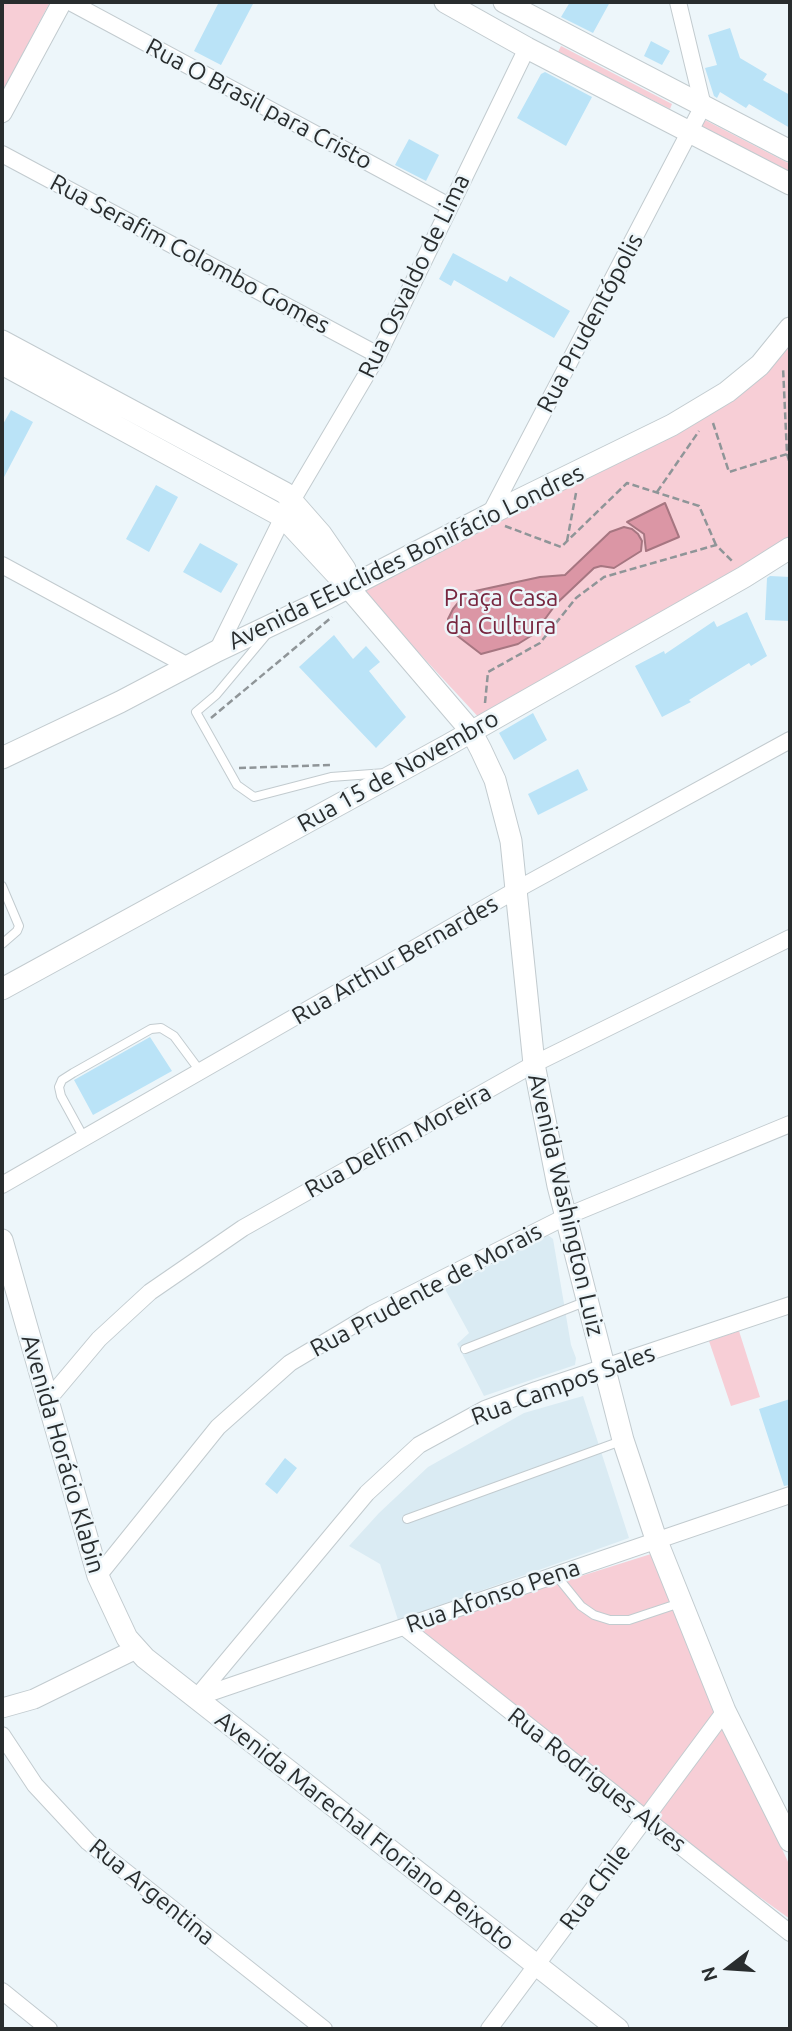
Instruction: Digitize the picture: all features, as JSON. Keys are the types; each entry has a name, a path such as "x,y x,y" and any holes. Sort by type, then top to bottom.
{"main road":[{"path":"445,2 527,48 790,184"},
{"path":"503,2 790,151"},
{"name":"Avenida EEuclides Bonifácio Londres","path":"3,757 120,702 217,650 493,518 660,432 727,392 761,365 790,328"},
{"path":"2,341 260,478 288,508"},
{"path":"2,364 288,508"},
{"name":"Avenida Washington Luiz","path":"288,508 348,587 471,731 498,790 511,841 534,1064 558,1185 623,1440 680,1603 725,1711 790,1841"},
{"name":"Rua 15 de Novembro","path":"2,989 471,731 744,577 790,548"},
{"name":"Avenida Horácio Klabin","path":"2,1240 46,1402 98,1576 120,1625"},
{"name":"Avenida Marechal Floriano Peixoto","path":"120,1625 136,1649 196,1698 618,2029"}],"street":[{"path":"2,113 62,2"},
{"name":"Rua O Brasil para Cristo","path":"70,2 449,206"},
{"path":"678,2 703,106"},
{"name":"Rua Osvaldo de Lima","path":"217,650 288,508 377,355 527,48"},
{"name":"Rua Prudentópolis","path":"493,518 703,106"},
{"name":"Rua Serafim Colombo Gomes","path":"2,154 377,355"},
{"path":"2,565 188,666"},
{"name":"Rua Arthur Bernardes","path":"2,1185 516,890 790,740"},
{"name":"Rua Delfim Moreira","path":"46,1402 99,1339 150,1292 243,1228 534,1064 790,938"},
{"name":"Rua Prudente de Morais","path":"98,1576 218,1427 290,1363 372,1314 567,1216 790,1124"},
{"name":"Rua Campos Sales","path":"196,1698 367,1493 419,1444 485,1409 790,1305"},
{"name":"Rua Afonso Pena","path":"196,1698 790,1494"},
{"name":"Rua Rodrigues Alves","path":"404,1627 790,1933"},
{"path":"2,1708 44,1695 136,1649"},
{"name":"Rua Chile","path":"489,2029 725,1711"},
{"name":"Rua Argentina","path":"2,1735 35,1785 88,1842 324,2029"},
{"path":"2,1991 49,2029"}],"lane":[{"path":"278,621 216,695 196,712 237,785 254,797 331,777 396,772"},
{"path":"2,886 19,926 17,932 2,944"},
{"path":"84,1138 61,1096 59,1087 62,1080 73,1073 151,1029 162,1028 174,1036 200,1071"},
{"path":"465,1349 587,1301"},
{"path":"407,1519 623,1440"},
{"path":"555,1574 581,1606 594,1615 610,1620 647,1616 680,1603"}],"path":[{"path":"782,356 787,454 790,464"},
{"path":"711,414 729,472 787,454"},
{"path":"657,492 703,425"},
{"path":"567,541 578,482"},
{"path":"493,518 561,547 627,483 699,506 716,545 733,562"},
{"path":"484,708 488,672 540,643 576,598 604,577 716,545"},
{"path":"210,719 332,617"},
{"path":"236,768 339,764"}],"shaded area":[{"path":"665,503 679,537 646,551 644,534 627,522"},
{"path":"624,527 638,534 642,541 641,551 614,568 594,568 556,604 534,634 518,644 481,654 449,627 448,619 453,609 466,593 540,577 565,575 610,532"},
{"path":"548,1235 553,1239 571,1345 576,1358 575,1365 484,1396 457,1344 469,1333 445,1289"},
{"path":"583,1396 629,1538 398,1620 380,1564 349,1546 379,1513 428,1467 524,1413"}],"green space":[{"path":"2,2 50,2 2,93"},
{"path":"561,46 672,104 670,109 558,52"},
{"path":"701,118 790,164 790,172 698,124"},
{"name":"Praça Casa da Cultura","path":"790,344 790,540 483,722 358,587 722,405 781,357"},
{"path":"739,1331 760,1397 731,1406 709,1341"},
{"path":"651,1554 736,1751 790,1866 790,1919 617,1794 413,1629"}],"building":[{"path":"219,2 254,2 221,65 194,51"},
{"path":"570,2 610,2 593,33 561,17"},
{"path":"730,28 740,58 767,74 763,80 790,95 790,128 749,104 746,108 720,92 717,98 714,96 705,68 717,65 708,35"},
{"path":"651,41 670,51 662,65 644,56"},
{"path":"545,72 592,97 566,146 517,118 541,74"},
{"path":"409,139 439,155 426,181 395,165"},
{"path":"453,253 507,282 510,276 570,311 554,338 454,280 451,286 439,279"},
{"path":"11,410 33,422 2,481 2,426"},
{"path":"156,485 178,497 149,552 126,539"},
{"path":"200,543 238,564 221,593 183,572"},
{"path":"790,577 790,621 765,620 767,578"},
{"path":"747,612 767,656 751,666 749,663 689,700 691,702 662,717 635,666 664,651 665,654 714,621 717,627"},
{"path":"334,635 353,659 366,646 380,662 369,671 406,717 376,748 299,667"},
{"path":"533,713 547,740 514,760 499,733"},
{"path":"578,769 588,790 538,815 528,794"},
{"path":"150,1037 172,1071 93,1115 74,1080"},
{"path":"790,1399 790,1485 784,1486 759,1409"},
{"path":"285,1458 297,1468 277,1494 265,1484"}]}
